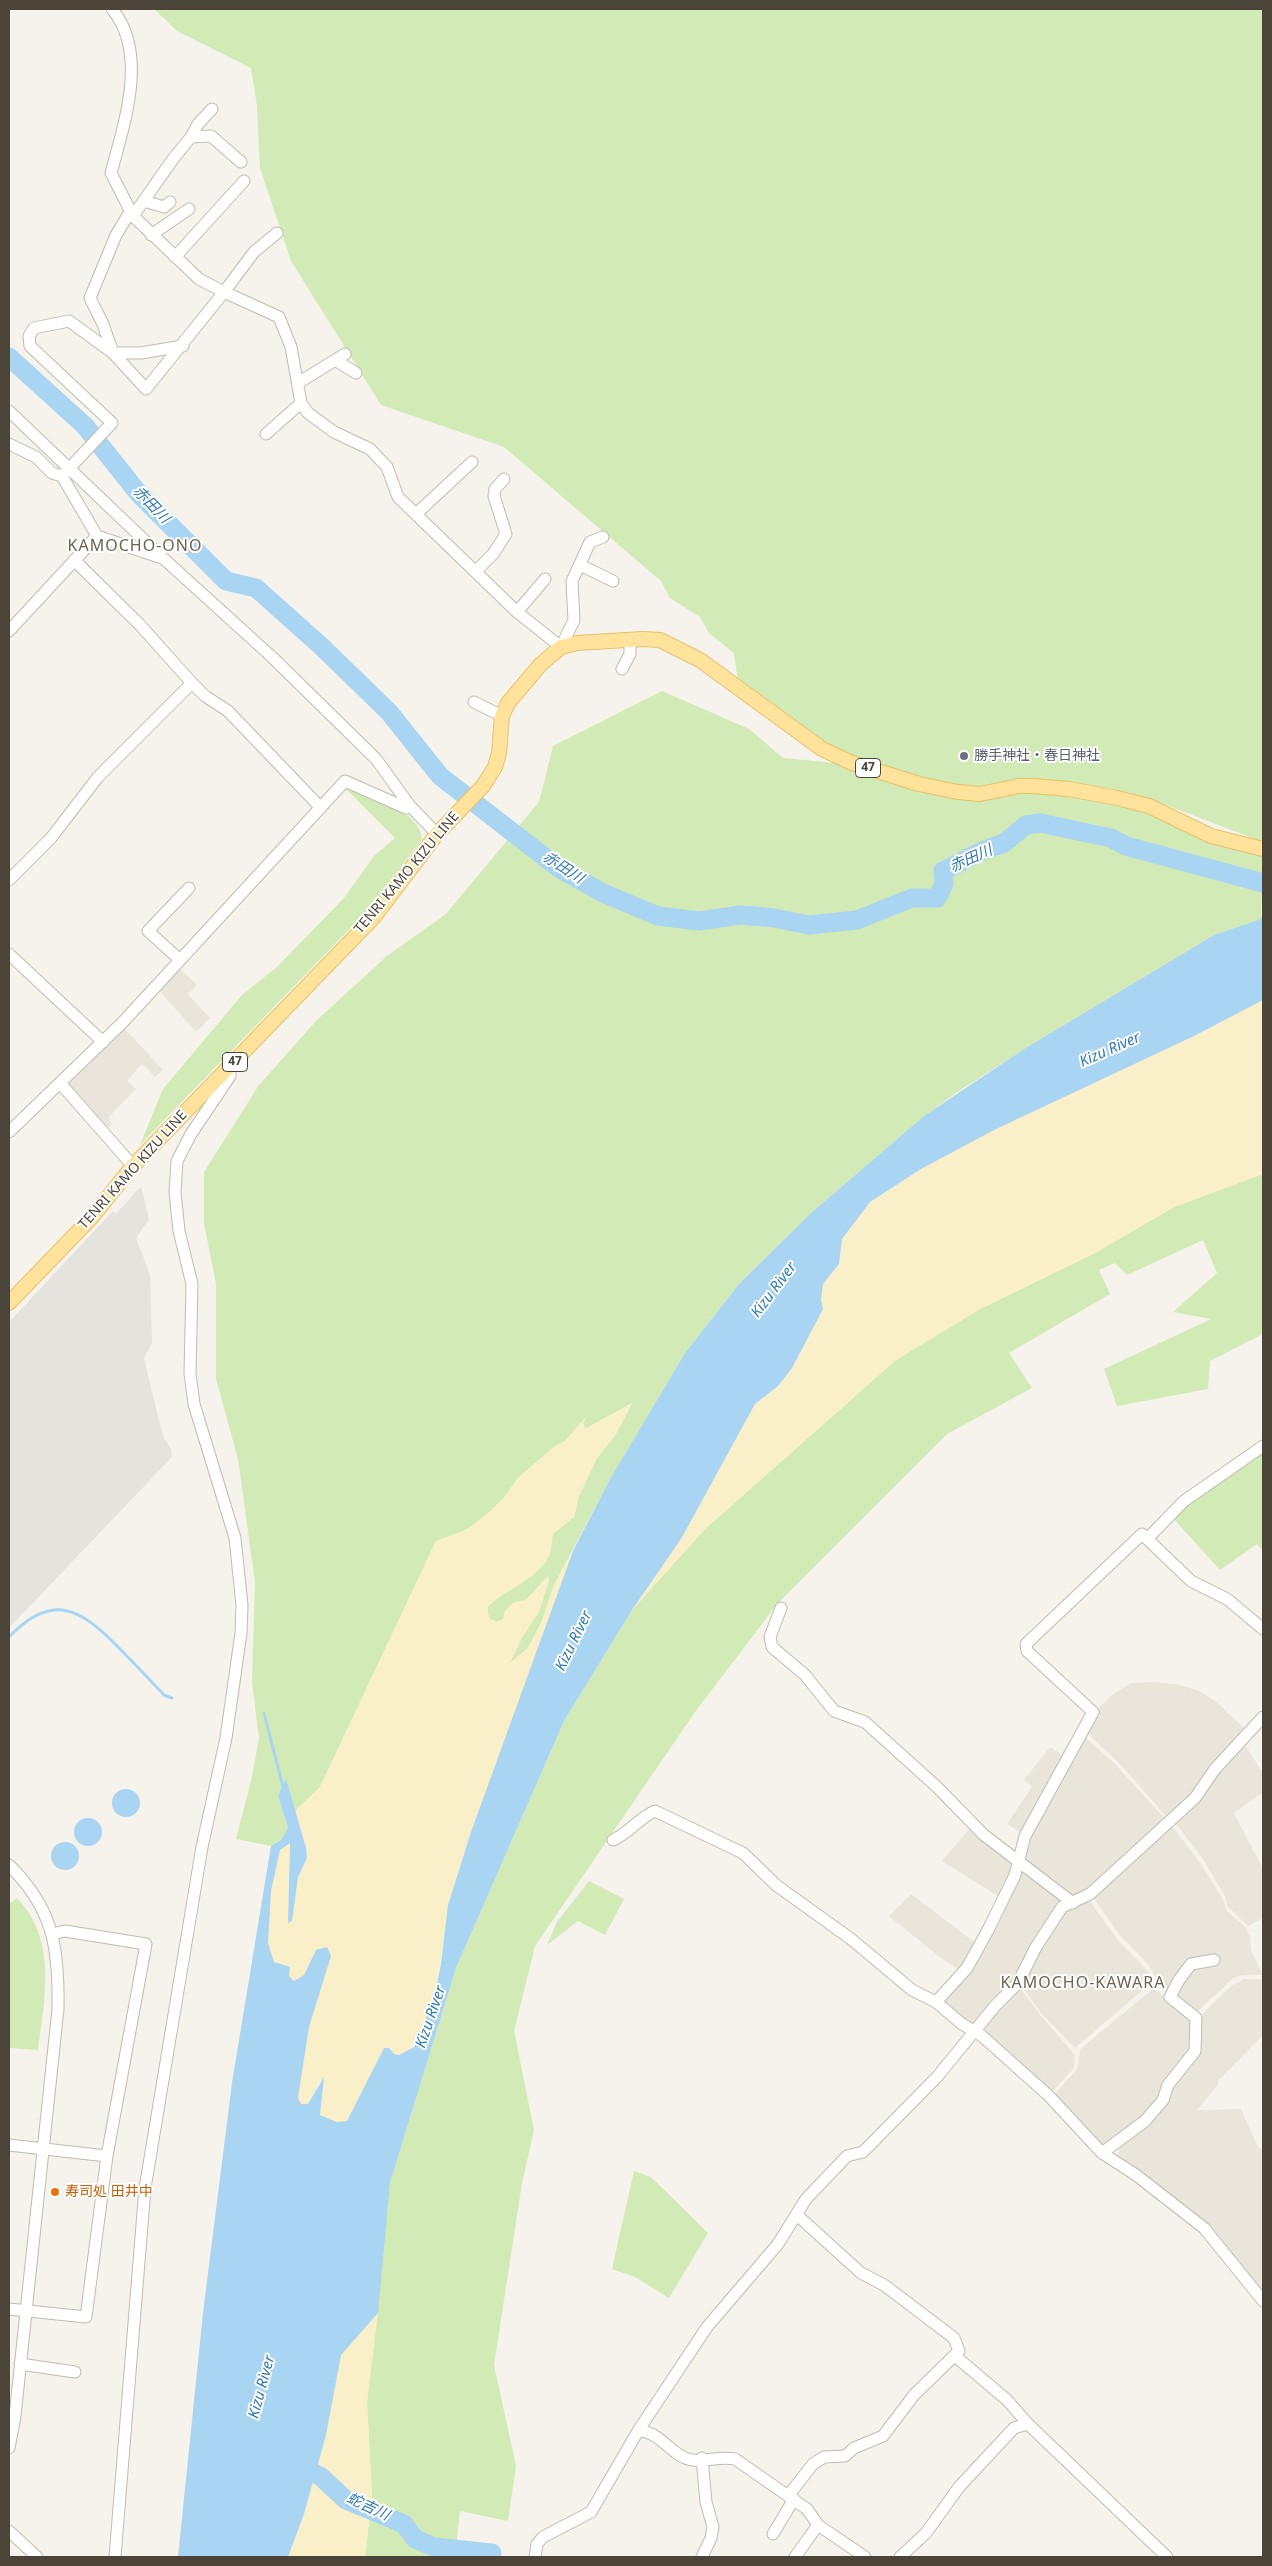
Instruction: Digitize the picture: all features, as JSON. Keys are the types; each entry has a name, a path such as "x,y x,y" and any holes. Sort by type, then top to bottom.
{"main road":[{"name":"TENRI KAMO KIZU LINE","path":"9,1303 92,1217 133,1166 374,917 437,834 483,786 495,767 499,753 502,716 516,692 540,665 561,647 577,643 630,639 660,640 700,660 822,749 861,765 919,784 958,792 980,794 1019,786 1032,786 1069,789 1117,798 1149,806 1211,836 1263,850"}],"street":[{"path":"112,9 125,30 130,61 124,122 111,173 131,214 199,279 279,317 291,347 301,403 308,413 334,432 370,449 387,467 398,497 417,513 517,612 561,647 574,620 572,581 590,542 603,537"},
{"path":"113,353 103,324 90,298 116,235 131,214 144,201 191,137 198,124 212,109"},
{"path":"191,137 211,136 241,162"},
{"path":"175,257 244,181"},
{"path":"144,201 164,207 170,202"},
{"path":"152,235 189,209"},
{"path":"9,444 36,457 52,473 65,472 112,423 30,346 29,336 34,328 43,324 69,321 113,353 146,389 183,346 254,252 277,233"},
{"path":"113,353 141,353 183,346"},
{"path":"298,383 340,357 356,373"},
{"path":"266,434 301,403"},
{"path":"9,410 65,472 272,657 376,759 410,806 437,834"},
{"path":"417,513 472,462"},
{"path":"65,472 97,536 164,559"},
{"path":"476,571 493,554 506,534 494,496 496,489 504,479"},
{"path":"9,631 97,536"},
{"path":"74,560 140,625 192,683 205,696 228,712 321,808"},
{"path":"580,565 613,581"},
{"path":"517,612 546,579"},
{"path":"622,669 630,654 630,639"},
{"path":"9,880 50,838 98,777 192,683"},
{"path":"474,702 502,716"},
{"path":"9,1132 103,1042 345,781 406,808 410,806"},
{"path":"180,960 148,931 189,888"},
{"path":"9,954 103,1042"},
{"path":"115,2557 145,2188 202,1847 226,1738 241,1633 242,1605 235,1538 193,1397 190,1374 192,1284 178,1224 175,1192 177,1161 191,1134 230,1076 230,1067"},
{"path":"60,1083 133,1166"},
{"path":"1148,1538 1184,1501 1263,1446"},
{"path":"936,2002 967,1968 988,1930 1015,1875 1025,1836 1093,1712 1027,1651 1026,1644 1142,1534 1191,1581 1227,1599 1263,1629"},
{"path":"781,1608 770,1637 772,1647 805,1675 834,1711 865,1722 937,1787 984,1835 1018,1863 1030,1869 1073,1903"},
{"path":"535,2557 537,2544 544,2537 592,2512 638,2431 707,2327 752,2278 797,2215 806,2199 846,2156 863,2152 937,2077 995,2006 1018,1983 1036,1947 1062,1907 1090,1894 1195,1798 1215,1769 1263,1717"},
{"path":"613,1840 622,1836 646,1815 655,1811 743,1853 776,1885 851,1939 912,1990 936,2002 962,2024 975,2031 1049,2096 1102,2153 1136,2175 1204,2228 1263,2301"},
{"path":"9,1865 25,1881 44,1913 52,1934 59,1966 58,2009 20,2364 9,2448"},
{"path":"9,2309 86,2317 107,2156 146,1944 65,1931 52,1934"},
{"path":"1102,2153 1145,2121 1162,2100 1168,2085 1195,2051 1196,2018 1170,1996 1178,1980 1191,1964 1214,1960"},
{"path":"9,2145 107,2156"},
{"path":"773,2534 791,2498 813,2464 824,2457 844,2456 854,2448 883,2436 914,2395 960,2351 954,2338 884,2285 861,2273 797,2215"},
{"path":"955,2356 1007,2400 1028,2424 1167,2557"},
{"path":"20,2364 74,2372"},
{"path":"900,2557 926,2533 959,2487 1014,2428 1028,2424"},
{"path":"638,2431 648,2431 683,2456 692,2460 722,2456 735,2458 811,2513 818,2525 865,2557"},
{"path":"702,2458 706,2502 713,2527 711,2538 702,2557"},
{"path":"796,2557 818,2525"},
{"path":"9,2531 37,2557"}],"shaded area":[{"path":"178,967 197,985 188,994 210,1018 196,1032 158,989"},
{"path":"123,1027 163,1070 155,1077 142,1064 127,1081 136,1089 108,1118 112,1124 105,1132 65,1089 66,1080"},
{"path":"141,1186 149,1219 136,1238 150,1275 152,1343 144,1358 159,1421 164,1438 171,1449 172,1457 9,1628 9,1322 113,1211 116,1214"},
{"path":"1131,1683 1175,1684 1197,1690 1215,1701 1246,1730 1191,1796 1167,1817 1118,1762 1087,1733 1094,1718 1101,1716 1096,1711 1112,1695"},
{"path":"1085,1737 1116,1765 1166,1820 1087,1894 1071,1899 1024,1862 1023,1850"},
{"path":"1243,1742 1263,1773 1263,1792 1234,1813 1263,1869 1263,1918 1248,1926 1227,1906 1226,1898 1203,1859 1174,1821"},
{"path":"1050,1747 1067,1758 1024,1835 1007,1824 1032,1787 1024,1780"},
{"path":"972,1826 1014,1863 1001,1898 942,1861"},
{"path":"1172,1826 1198,1860 1223,1899 1227,1911 1245,1927 1250,1937 1251,1950 1263,1975 1243,1975 1233,1978 1195,2014 1191,2014 1156,1984 1156,1978 1148,1964 1121,1937 1092,1896"},
{"path":"1021,1870 1062,1900 1015,1981 972,2028 943,2001"},
{"path":"911,1894 977,1944 960,1970 946,1962 889,1916"},
{"path":"1089,1900 1117,1939 1147,1970 1152,1982 1075,2048 1041,2013 1021,1985 1045,1939 1061,1918 1068,1910"},
{"path":"1244,1979 1263,1979 1263,2035 1218,2081 1218,2085 1197,2110 1241,2109 1258,2147 1263,2150 1263,2296 1227,2253 1118,2158 1120,2144 1170,2089 1193,2057 1196,2020 1231,1986"},
{"path":"1018,1985 1041,2016 1075,2055 1074,2068 1049,2095 983,2028"},
{"path":"1154,1988 1190,2021 1190,2053 1155,2107 1104,2148 1053,2096 1077,2069 1080,2050"}],"green space":[{"path":"154,9 1263,9 1263,841 1150,799 992,786 967,789 907,776 832,747 784,716 738,681 734,653 709,633 700,617 670,598 661,581 504,447 381,405 291,261 260,168 257,106 251,68 177,31"},
{"path":"662,691 749,729 783,758 847,764 918,790 959,799 1040,790 1141,806 1263,853 1261,919 1214,935 1024,1049 959,1091 924,1116 811,1213 739,1284 685,1353 610,1479 554,1585 542,1621 528,1648 509,1664 549,1581 548,1576 526,1600 505,1611 504,1619 496,1622 489,1618 487,1607 549,1556 552,1534 574,1517 579,1496 597,1458 616,1434 632,1403 585,1429 583,1423 587,1416 565,1441 555,1446 518,1478 503,1499 486,1515 466,1530 436,1541 320,1787 295,1811 286,1779 278,1796 288,1828 281,1840 271,1846 236,1839 251,1781 259,1739 252,1682 255,1582 238,1459 216,1379 216,1284 204,1223 204,1172 259,1085 317,1020 387,956 446,914 539,802 553,746"},
{"path":"348,786 381,800 404,813 413,820 419,829 422,839 372,906 140,1145 163,1089 242,995 278,966 344,898 374,856 395,838 344,787"},
{"path":"1263,1174 1263,1334 1210,1361 1208,1389 1117,1406 1104,1369 1211,1319 1173,1312 1217,1273 1203,1240 1127,1275 1115,1263 1099,1270 1110,1294 1009,1353 1032,1388 947,1434 778,1603 695,1712 535,1946 514,2031 534,2130 522,2183 494,2365 516,2466 508,2521 460,2511 455,2557 365,2557 372,2496 367,2402 390,2183 456,1968 564,1721 632,1610 705,1529 896,1360 980,1309 1095,1253 1174,1207"},
{"path":"1263,1451 1263,1551 1257,1544 1220,1570 1173,1518 1187,1504"},
{"path":"589,1881 624,1899 605,1935 578,1921 547,1945 557,1922"},
{"path":"17,1898 30,1914 38,1932 43,1951 45,1990 38,2050 9,2048 9,1904"},
{"path":"634,2171 651,2177 708,2233 669,2298 635,2277 612,2269"}],"sand":[{"path":"1263,1000 1263,1174 1174,1207 1095,1253 980,1309 896,1360 705,1529 632,1610 681,1539 755,1404 778,1386 792,1368 821,1300 823,1284 839,1264 842,1239 870,1202 921,1169 994,1130 1194,1036"},
{"path":"632,1403 616,1434 597,1458 579,1496 574,1517 553,1534 548,1558 536,1573 487,1607 489,1618 496,1622 503,1619 505,1611 514,1602 526,1600 548,1576 549,1581 539,1612 521,1640 510,1663 528,1648 542,1621 554,1585 573,1551 459,1869 446,1919 440,1966 428,2017 419,2037 407,2051 393,2054 389,2048 384,2048 347,2121 337,2122 320,2115 324,2078 318,2084 308,2104 301,2105 298,2098 309,2027 330,1956 327,1947 316,1950 304,1975 294,1981 274,1962 269,1951 267,1937 271,1891 280,1850 290,1843 288,1922 292,1921 298,1877 307,1858 306,1847 295,1811 320,1787 436,1541 466,1530 486,1515 503,1499 518,1478 555,1446 565,1441 590,1413 583,1422 585,1429"},
{"path":"378,2313 367,2402 372,2496 365,2557 288,2557 304,2514 326,2435 341,2355"}],"water":[{"name":"Kizu River","path":"1263,909 1263,1000 1194,1036 994,1130 921,1169 870,1202 842,1239 839,1264 823,1284 821,1300 823,1309 792,1368 778,1386 755,1404 681,1539 632,1610 564,1721 456,1968 390,2183 378,2313 341,2355 326,2435 304,2514 288,2557 178,2557 203,2313 232,2083 271,1846 281,1840 288,1828 278,1796 286,1778 306,1848 307,1858 298,1877 292,1921 288,1923 290,1843 280,1850 271,1891 268,1943 274,1962 290,1967 289,1976 294,1981 304,1975 316,1950 327,1947 331,1956 309,2027 298,2098 301,2104 308,2104 324,2077 320,2115 337,2122 347,2121 384,2048 389,2048 394,2054 399,2055 414,2047 434,1998 441,1964 448,1905 471,1832 573,1551 610,1479 685,1353 739,1284 811,1213 924,1116 1024,1049 1214,935 1261,919"},
{"path":"126,1789 136,1793 140,1803 136,1813 126,1817 116,1813 112,1803 116,1793"},
{"path":"88,1818 98,1822 102,1832 98,1842 88,1846 78,1842 74,1832 78,1822"},
{"path":"65,1842 75,1846 79,1856 75,1866 65,1870 55,1866 51,1856 55,1846"}],"waterway":[{"name":"赤田川","path":"9,357 85,426 139,494 226,581 256,588 321,646 389,712 440,776 560,869 603,893 658,916 699,921 741,915 774,918 809,925 857,920 912,898 937,898 944,884 943,871 982,851 1004,843 1026,825 1040,823 1111,838 1126,846 1263,883"},
{"path":"9,1637 24,1623 39,1614 52,1610 65,1610 91,1623 130,1659 164,1695 172,1698"},
{"path":"264,1713 283,1787"},
{"name":"蛇吉川","path":"292,2463 320,2476 346,2500 404,2524 415,2539 434,2547 492,2553"}],"place":[{"name":"勝手神社・春日神社","path":"964,756"},
{"name":"寿司処 田井中","path":"55,2192"}],"district":[{"name":"KAMOCHO-ONO","path":"135,546"},
{"name":"KAMOCHO-KAWARA","path":"1083,1983"}]}
